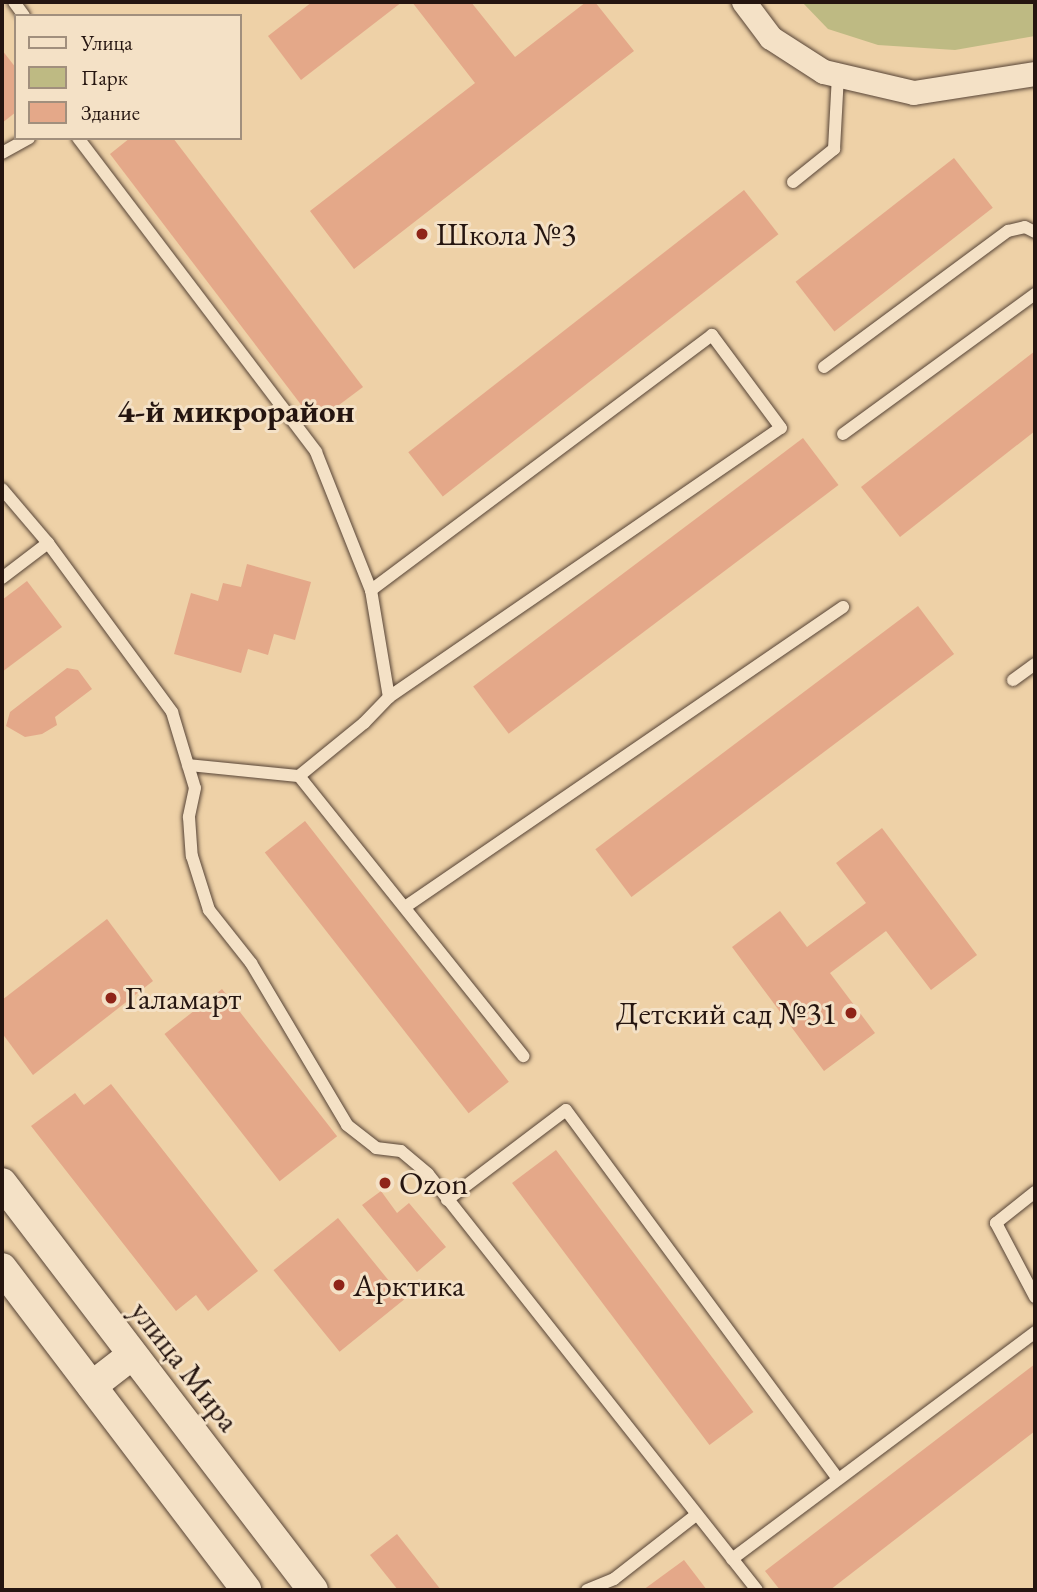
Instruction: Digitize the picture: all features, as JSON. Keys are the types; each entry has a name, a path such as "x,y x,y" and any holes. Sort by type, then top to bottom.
{"street":[{"path":"744,2 771,38 824,72 914,93 1035,74"},
{"name":"улица Мира","path":"2,1183 313,1590"},
{"path":"2,1268 246,1590"},
{"path":"92,1386 132,1355"}],"lane":[{"path":"793,182 834,149 838,75"},
{"path":"2,153 25,140"},
{"path":"80,140 316,452 371,590 389,697"},
{"path":"824,367 1008,232 1025,227 1035,232"},
{"path":"843,435 1035,294"},
{"path":"188,765 299,776 364,723 389,697 781,428 712,335 371,590"},
{"path":"2,489 48,543 172,712 195,789 189,817 192,856 209,910 251,963 347,1125 376,1149 401,1151 428,1174 757,1590"},
{"path":"2,578 48,543"},
{"path":"405,907 842,607"},
{"path":"1013,680 1035,664"},
{"path":"299,776 523,1056"},
{"path":"447,1200 566,1110 838,1479"},
{"path":"1035,1192 996,1223 1035,1297"},
{"path":"732,1559 1035,1332"},
{"path":"587,1590 614,1579 696,1515"}],"green space":[{"path":"802,2 1035,2 1035,36 955,50 878,45 828,29"}],"building":[{"path":"312,2 402,2 301,80 268,36"},
{"path":"412,2 471,2 515,57 586,2 595,2 634,51 354,269 310,211 475,83"},
{"path":"2,50 14,65 14,114 2,123"},
{"path":"128,140 175,140 363,387 315,423 110,154"},
{"path":"954,158 993,208 834,331 796,282"},
{"path":"744,190 778,234 443,496 408,452"},
{"path":"1035,351 1035,431 900,537 861,487"},
{"path":"803,438 839,485 509,734 473,687"},
{"path":"247,564 311,582 295,640 274,634 268,655 248,649 241,673 174,654 191,593 218,601 223,583 241,587"},
{"path":"27,581 62,627 2,672 2,600"},
{"path":"918,606 954,654 631,897 595,849"},
{"path":"67,668 78,670 92,689 55,717 57,725 42,734 25,737 6,726 10,712"},
{"path":"305,821 509,1082 469,1113 265,852"},
{"path":"882,828 977,955 931,990 886,931 830,973 875,1033 824,1071 732,947 780,911 807,947 866,903 836,863"},
{"path":"107,919 153,981 33,1075 2,1033 2,1000"},
{"path":"222,989 337,1136 280,1181 164,1034"},
{"path":"111,1084 258,1271 208,1311 196,1295 176,1311 31,1126 75,1093 84,1105"},
{"path":"556,1150 753,1412 709,1445 512,1183"},
{"path":"381,1191 397,1213 409,1203 446,1247 417,1272 362,1205"},
{"name":"Арктика","path":"338,1218 404,1300 340,1352 273,1270"},
{"path":"1035,1364 1035,1431 830,1590 780,1590 765,1571"},
{"path":"397,1534 441,1590 398,1590 370,1555"},
{"path":"684,1560 707,1590 643,1590"}],"place":[{"name":"Школа №3","path":"422,234"},
{"name":"Галамарт","path":"111,998"},
{"name":"Детский сад №31","path":"851,1013"},
{"name":"Ozon","path":"385,1183"},
{"name":"Арктика","path":"339,1285"}],"district":[{"name":"4-й микрорайон","path":"236,411"}]}
